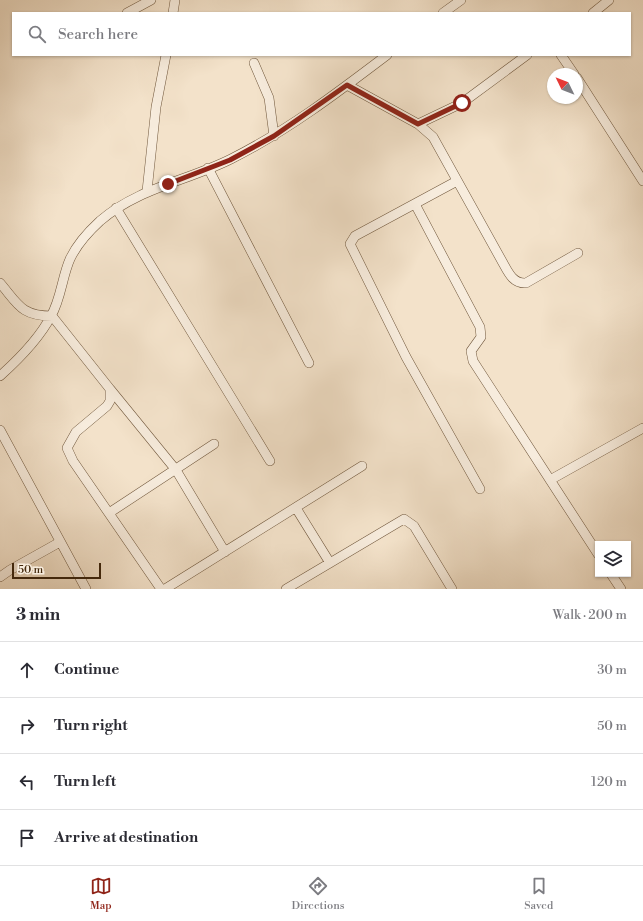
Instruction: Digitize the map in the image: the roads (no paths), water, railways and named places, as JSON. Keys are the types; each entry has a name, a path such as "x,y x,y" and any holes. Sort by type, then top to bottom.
{"street":[{"path":"128,12 150,0"},
{"path":"173,12 175,0"},
{"path":"444,12 460,0"},
{"path":"594,12 609,0"},
{"path":"147,191 156,107 166,56"},
{"path":"0,376 28,348 52,316 70,259 81,240 116,208 147,191 230,160 274,136 386,56"},
{"path":"418,124 462,103 526,56"},
{"path":"562,56 570,68"},
{"path":"254,63 269,98 274,136"},
{"path":"347,85 418,124 435,141 514,280 520,284 526,283 578,253"},
{"path":"583,87 643,181"},
{"path":"208,168 309,363"},
{"path":"457,181 355,236 350,244 406,357 480,489"},
{"path":"415,204 480,327 481,337 471,351 474,360 595,549"},
{"path":"116,208 270,461"},
{"path":"0,282 27,313 37,316 52,316"},
{"path":"52,316 176,470 225,552"},
{"path":"110,389 110,401 107,406 76,432 67,448 73,461 162,589"},
{"path":"550,480 643,428"},
{"path":"0,430 86,589"},
{"path":"109,513 214,444"},
{"path":"166,589 362,466"},
{"path":"296,508 330,563"},
{"path":"286,589 404,519 414,526 452,589"},
{"path":"0,577 60,542"},
{"path":"613,577 621,589"}]}
